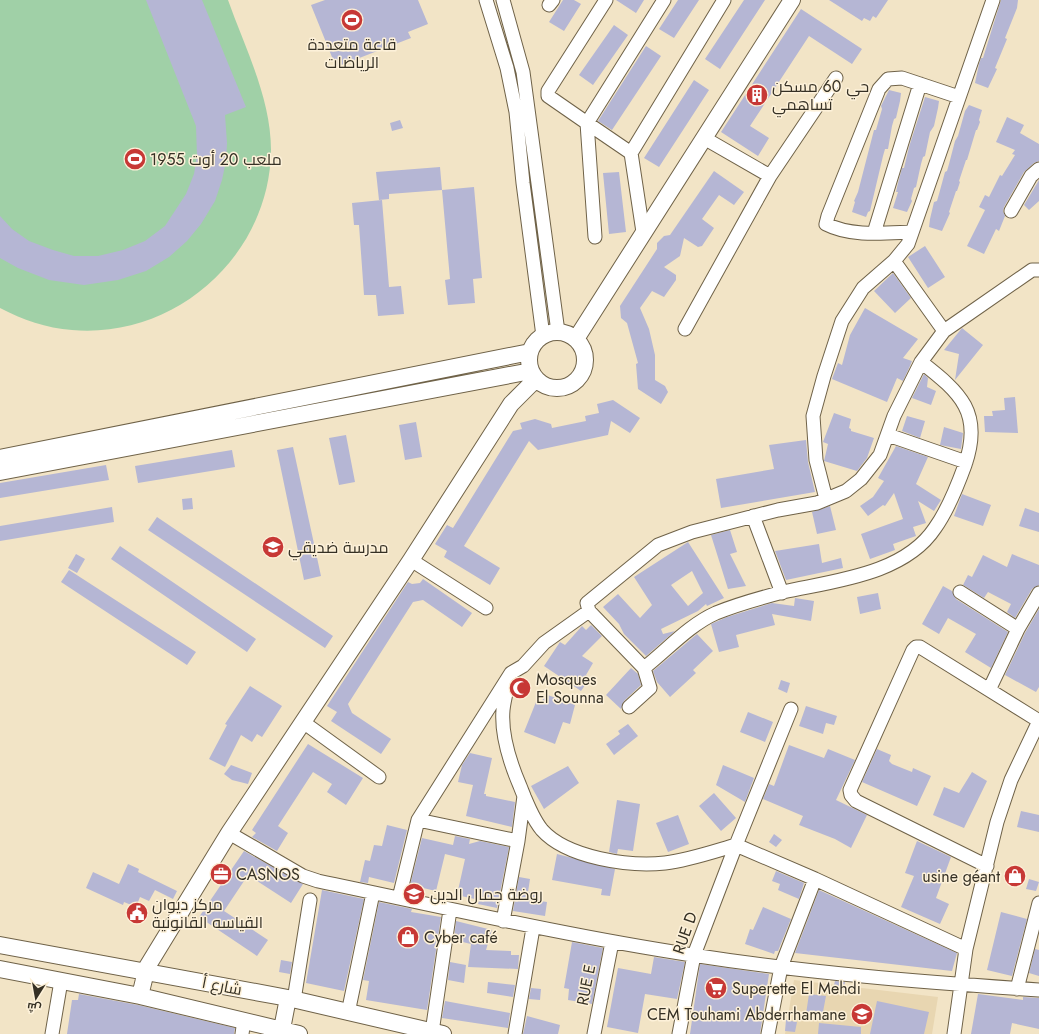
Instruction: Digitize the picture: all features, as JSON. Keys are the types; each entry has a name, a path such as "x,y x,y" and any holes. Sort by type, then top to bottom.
{"street":[{"path":"486,0 507,68 516,112 523,183 551,334"},
{"path":"503,0 523,72 551,334"},
{"path":"606,0 548,91 548,96 631,153"},
{"path":"595,237 587,123 664,0"},
{"path":"644,232 631,153 724,0"},
{"path":"576,339 792,0"},
{"path":"826,499 816,460 813,416 842,321 863,288 894,261 908,244 993,0"},
{"path":"685,329 770,176 836,78"},
{"path":"912,232 874,233 837,230 826,224 879,89 888,80 902,78 960,96"},
{"path":"874,233 920,84"},
{"path":"704,138 770,176"},
{"path":"1011,211 1031,176 1039,170"},
{"path":"894,261 944,331"},
{"path":"629,707 650,688 644,668 589,611 587,603 658,545 692,532 753,516 817,503 846,491 861,479 880,455 894,416 921,362 944,331 1032,270 1039,270"},
{"path":"551,334 568,334 576,339 582,346 585,355 585,364 583,373 570,386 561,388 547,386 533,375 529,362 530,352 538,340 551,334"},
{"path":"0,458 530,352"},
{"path":"644,668 685,634 715,614 749,601 879,569 902,559 918,547 935,529 960,479 970,449 971,429 968,412 959,396 948,383 921,362"},
{"path":"0,472 533,375"},
{"path":"140,996 145,971 229,833 411,560 511,404 533,375"},
{"path":"888,435 966,462"},
{"path":"753,516 782,593"},
{"path":"411,560 486,608"},
{"path":"960,592 1018,629"},
{"path":"989,690 1018,629 1039,593"},
{"path":"399,898 418,820 511,673 523,666 544,643 589,611"},
{"path":"954,1034 966,949 987,866 1011,780 1039,721 920,648 916,647 913,650 850,790 851,795 856,801 987,866"},
{"path":"511,673 503,711 509,758 524,796 543,831 557,842 592,856 615,861 664,863 689,858 736,845 815,879 966,949"},
{"name":"RUE D","path":"679,1034 694,955 736,845 791,709"},
{"path":"303,722 379,777"},
{"path":"503,921 518,842 524,796"},
{"path":"418,820 518,842"},
{"path":"229,833 303,876 318,881 533,928 694,955 781,967 1039,990"},
{"path":"768,1034 781,967 815,879"},
{"path":"348,1012 373,893"},
{"path":"282,1029 291,999 310,900"},
{"path":"1017,989 1039,903"},
{"path":"437,1033 450,910"},
{"path":"514,1034 533,928"},
{"name":"RUE E","path":"594,1034 612,942"},
{"name":"شارع أ","path":"0,945 291,999 437,1033"},
{"name":"شارع أ","path":"0,969 140,996 243,1027 282,1029 299,1034"},
{"path":"52,1034 61,981"}],"shaded area":[{"name":"CEM Touhami Abderrhamane","path":"794,980 938,997 932,1034 785,1034"}],"green space":[{"name":"ملعب 20 أوت 1955","path":"0,0 228,0 256,74 267,111 271,150 266,188 254,224 235,255 210,283 180,305 147,320 110,329 72,330 35,323 0,308"}],"building":[{"path":"146,0 202,0 246,107 225,115 227,143 226,161 215,201 201,224 187,241 169,257 146,271 118,280 84,285 49,280 18,268 0,258 0,216 12,229 29,241 74,256 98,256 123,250 145,241 165,226 186,194 194,174 197,156 196,126"},
{"path":"325,0 418,0 428,24 408,32 411,38 336,67 311,5"},
{"path":"563,0 574,0 581,4 564,31 549,22"},
{"path":"616,0 644,0 636,13"},
{"path":"678,0 699,0 674,38 659,29"},
{"path":"744,0 765,0 720,69 705,59"},
{"path":"829,0 888,0 876,18 873,16 870,21 864,18 862,21"},
{"path":"1001,0 1018,0 1017,8 1005,38 1007,39 995,68 997,69 988,88 975,83 979,64 981,58 983,58"},
{"name":"حي 60 مسكن تساهمي","path":"801,9 862,49 852,64 809,36 750,126 769,138 758,156 721,132"},
{"path":"614,25 628,35 593,85 579,75"},
{"path":"646,46 661,56 612,130 598,121"},
{"path":"694,80 709,90 659,167 644,158"},
{"path":"889,90 901,93 900,101 896,118 894,119 892,126 888,149 885,149 883,156 870,211 866,217 852,212 874,130 876,130 882,109 881,106"},
{"path":"925,97 939,101 938,108 934,126 930,132 925,156 923,157 921,164 916,187 914,188 911,199 912,201 907,212 893,208 898,192 896,192 902,168 904,168"},
{"path":"969,105 982,110 979,120 980,122 959,181 960,182 949,212 950,213 942,231 929,227 930,219 934,202 937,201 965,111"},
{"path":"1007,117 1024,125 1020,133 1039,144 1039,161 1034,163 1024,172 1004,207 1003,211 1005,216 999,231 996,229 984,254 967,246 985,210 979,207 985,195 989,197 1000,175 1002,176 1015,155 1012,154 1015,150 996,142"},
{"path":"400,120 403,128 392,131 390,123"},
{"path":"440,167 442,190 389,194 389,199 379,200 376,172"},
{"path":"714,171 744,192 734,205 719,195 702,219 714,228 702,246 698,247 684,238 680,256 664,267 676,275 676,280 664,297 652,291 640,308 649,329 655,355 655,380 665,386 668,392 661,404 638,389 636,364 638,363 627,323 621,318 620,306 657,249 657,243 664,236 670,235"},
{"path":"619,172 626,232 609,234 603,173"},
{"path":"1039,180 1039,201 1029,210 1024,205"},
{"path":"474,187 482,278 473,279 475,303 448,305 445,280 450,279 442,190"},
{"path":"382,200 389,287 401,286 404,314 378,316 376,295 364,295 359,225 354,225 352,203"},
{"path":"925,246 945,277 928,288 908,257"},
{"path":"893,273 911,298 895,313 874,291"},
{"path":"865,308 918,339 903,358 912,361 903,381 897,378 887,402 832,379 838,363 842,365 850,335"},
{"path":"962,328 983,345 955,380 959,354 944,350"},
{"path":"924,374 928,378 927,387 936,391 931,405 912,398"},
{"path":"1015,397 1018,433 985,432 984,416 993,416 992,411 1005,410 1004,398"},
{"path":"613,400 640,418 630,433 611,421 608,435 538,450 529,441 464,546 500,568 490,585 444,557 447,551 435,544 447,525 453,528 513,431 522,429 520,423 535,419 551,424 552,428 586,421 585,416 599,413 597,404"},
{"path":"834,413 851,419 849,428 851,431 874,438 867,458 857,471 824,461 828,444 823,442"},
{"path":"907,416 925,421 920,438 902,431"},
{"path":"416,422 422,457 405,460 399,425"},
{"path":"944,427 963,433 961,449 940,445"},
{"path":"346,435 355,482 339,485 329,438"},
{"path":"806,440 808,462 815,492 721,508 716,479 774,469 769,445"},
{"path":"896,446 928,457 916,484 941,500 934,511 918,501 926,523 913,527 916,536 893,544 895,550 870,559 861,534 903,519 894,493 885,506 883,505 868,516 860,506 873,497 884,481 878,478"},
{"path":"293,447 321,576 304,580 277,450"},
{"path":"232,450 235,467 138,483 135,466"},
{"path":"106,465 109,480 0,498 0,483"},
{"path":"962,494 991,505 983,526 954,516"},
{"path":"192,498 193,509 183,510 182,499"},
{"path":"830,506 836,530 817,534 812,512"},
{"path":"112,507 114,522 0,541 0,526"},
{"path":"1025,508 1039,513 1039,532 1019,526"},
{"path":"157,517 333,636 325,648 148,530"},
{"path":"730,530 737,552 730,554 746,586 728,589 711,535"},
{"path":"688,542 724,598 707,606 706,604 698,611 661,629 663,634 675,631 646,656 624,634 619,624 603,607 618,594 640,618 652,605 634,577","holes":["692,571 703,593 688,606 671,585"]},
{"path":"819,544 822,563 841,558 843,568 786,580 775,551"},
{"path":"120,546 256,639 247,652 111,559"},
{"path":"76,554 85,559 77,573 68,568"},
{"path":"1012,554 1039,565 1039,585 1032,589 1015,618 1007,612 1011,604 988,592 984,598 963,585 968,575 972,577 983,555 1007,567"},
{"path":"69,570 196,652 187,665 61,582"},
{"path":"423,579 472,613 462,627 423,600 413,602 348,704 352,713 391,739 381,754 331,721 337,712 327,706 408,582 412,584 420,583"},
{"path":"943,586 952,591 956,599 1008,632 991,668 965,652 976,634 948,618 939,634 922,624"},
{"path":"878,593 881,609 860,614 857,597"},
{"path":"795,598 814,601 811,621 772,614 775,625 736,635 739,647 719,652 711,624 727,617 772,603 794,606"},
{"path":"1039,609 1039,687 1036,692 1005,675 1025,633"},
{"path":"591,625 602,636 582,656 593,663 586,675 590,678 581,691 544,666 560,642 565,645 582,626 586,630"},
{"path":"697,634 713,651 693,670 696,673 670,697 657,682 653,671"},
{"path":"631,668 638,674 641,685 624,701 621,709 606,695"},
{"path":"781,680 790,683 787,693 778,689"},
{"path":"250,686 282,706 262,737 257,734 252,742 241,735 225,767 209,759 227,725 225,724"},
{"path":"545,694 575,705 570,724 563,722 555,744 524,732 536,702 541,704"},
{"path":"806,706 837,716 834,725 826,723 823,734 799,726"},
{"path":"748,712 773,722 765,742 740,732"},
{"path":"628,724 638,736 614,755 606,744 620,734 618,731"},
{"path":"308,744 363,778 346,805 327,792 332,784 313,772 278,826 288,833 277,851 252,837 256,833 252,830"},
{"path":"789,745 824,758 828,749 855,760 836,800 867,815 851,848 835,839 799,825 803,816 763,799 769,784 774,786"},
{"path":"877,749 891,755 889,761 892,764 912,772 913,768 931,776 917,806 862,782"},
{"path":"470,753 492,758 484,794 486,794 486,796 515,802 512,827 466,816 473,785 458,782 462,765"},
{"path":"231,765 252,773 248,784 232,780 224,774"},
{"path":"723,765 754,778 745,802 716,785"},
{"path":"568,766 579,783 544,809 531,786"},
{"path":"972,772 987,781 964,828 933,815 944,787 959,793"},
{"path":"714,793 736,818 721,831 699,806"},
{"path":"617,800 640,804 633,851 618,849 617,854 609,852"},
{"path":"1021,811 1039,815 1039,832 1017,827"},
{"path":"678,815 689,844 668,852 656,823"},
{"path":"387,825 407,830 394,883 369,877 368,883 360,882 365,860 370,861 374,845 382,846"},
{"path":"774,834 782,840 776,847 769,842"},
{"path":"455,836 470,839 469,844 480,841 509,847 497,908 478,904 479,900 457,895 465,859 445,854 436,891 410,885 422,838 453,845"},
{"path":"917,841 951,857 936,898 949,904 940,924 901,907 914,876 905,873"},
{"path":"244,851 303,884 291,903 248,875 224,911 268,940 257,956 199,917"},
{"path":"557,854 615,869 610,896 601,895 602,889 552,880"},
{"path":"128,864 139,869 138,872 177,891 173,899 155,890 149,901 140,897 136,907 124,902 123,905 86,888 93,872 119,884"},
{"path":"776,871 804,883 799,899 778,890 780,884 772,881"},
{"path":"519,877 530,879 528,892 541,894 540,901 547,902 545,916 513,911"},
{"path":"1029,879 1039,882 1036,891 1026,889"},
{"path":"322,890 364,899 344,991 306,983"},
{"path":"819,890 957,953 952,971 795,953"},
{"path":"379,902 412,909 411,912 441,917 427,1010 366,1000 369,981 363,980"},
{"path":"763,907 791,919 778,951 775,951 774,954 745,944 750,929 753,930"},
{"path":"1001,912 1027,919 1012,976 987,970"},
{"path":"456,921 492,930 486,950 511,951 511,955 519,955 518,969 468,967 471,944 454,940"},
{"path":"572,942 603,948 592,1004 568,1000 569,989 564,988"},
{"path":"1035,949 1039,950 1039,976 1029,973"},
{"path":"654,957 685,962 677,999 645,994 638,1033 607,1027 618,968 651,974"},
{"path":"281,960 292,962 290,974 279,972"},
{"path":"450,962 466,965 464,983 448,980"},
{"path":"700,964 769,974 760,1034 690,1034"},
{"path":"835,981 845,982 843,992 833,989"},
{"path":"488,982 515,985 513,997 487,993"},
{"path":"531,988 541,989 540,1000 529,999"},
{"path":"79,994 138,1005 235,1028 234,1034 67,1034 72,1000 78,1000"},
{"path":"809,994 826,996 822,1017 806,1014"},
{"path":"978,994 1023,1000 1023,997 1039,998 1039,1029 1012,1023 1010,1034 971,1034"},
{"path":"445,1001 510,1013 508,1028 442,1018"},
{"path":"877,1001 929,1012 924,1034 870,1034"},
{"path":"527,1016 560,1025 558,1034 523,1034"},
{"path":"786,1020 797,1022 795,1032 785,1031"},
{"path":"819,1023 861,1027 861,1034 818,1034"}],"place":[{"name":"قاعة متعددة الرياضات","path":"352,20"},
{"name":"حي 60 مسكن تساهمي","path":"757,95"},
{"name":"ملعب 20 أوت 1955","path":"135,159"},
{"name":"مدرسة ضديقي","path":"273,547"},
{"name":"Mosques El Sounna","path":"520,688"},
{"name":"CASNOS","path":"221,874"},
{"name":"usine géant","path":"1015,876"},
{"name":"روضة جمال الدين","path":"414,894"},
{"name":"مركز ديوان القياسه القانونية","path":"137,913"},
{"name":"Cyber café","path":"408,937"},
{"name":"Superette El Mehdi","path":"716,988"},
{"name":"CEM Touhami Abderrhamane","path":"862,1014"}]}
